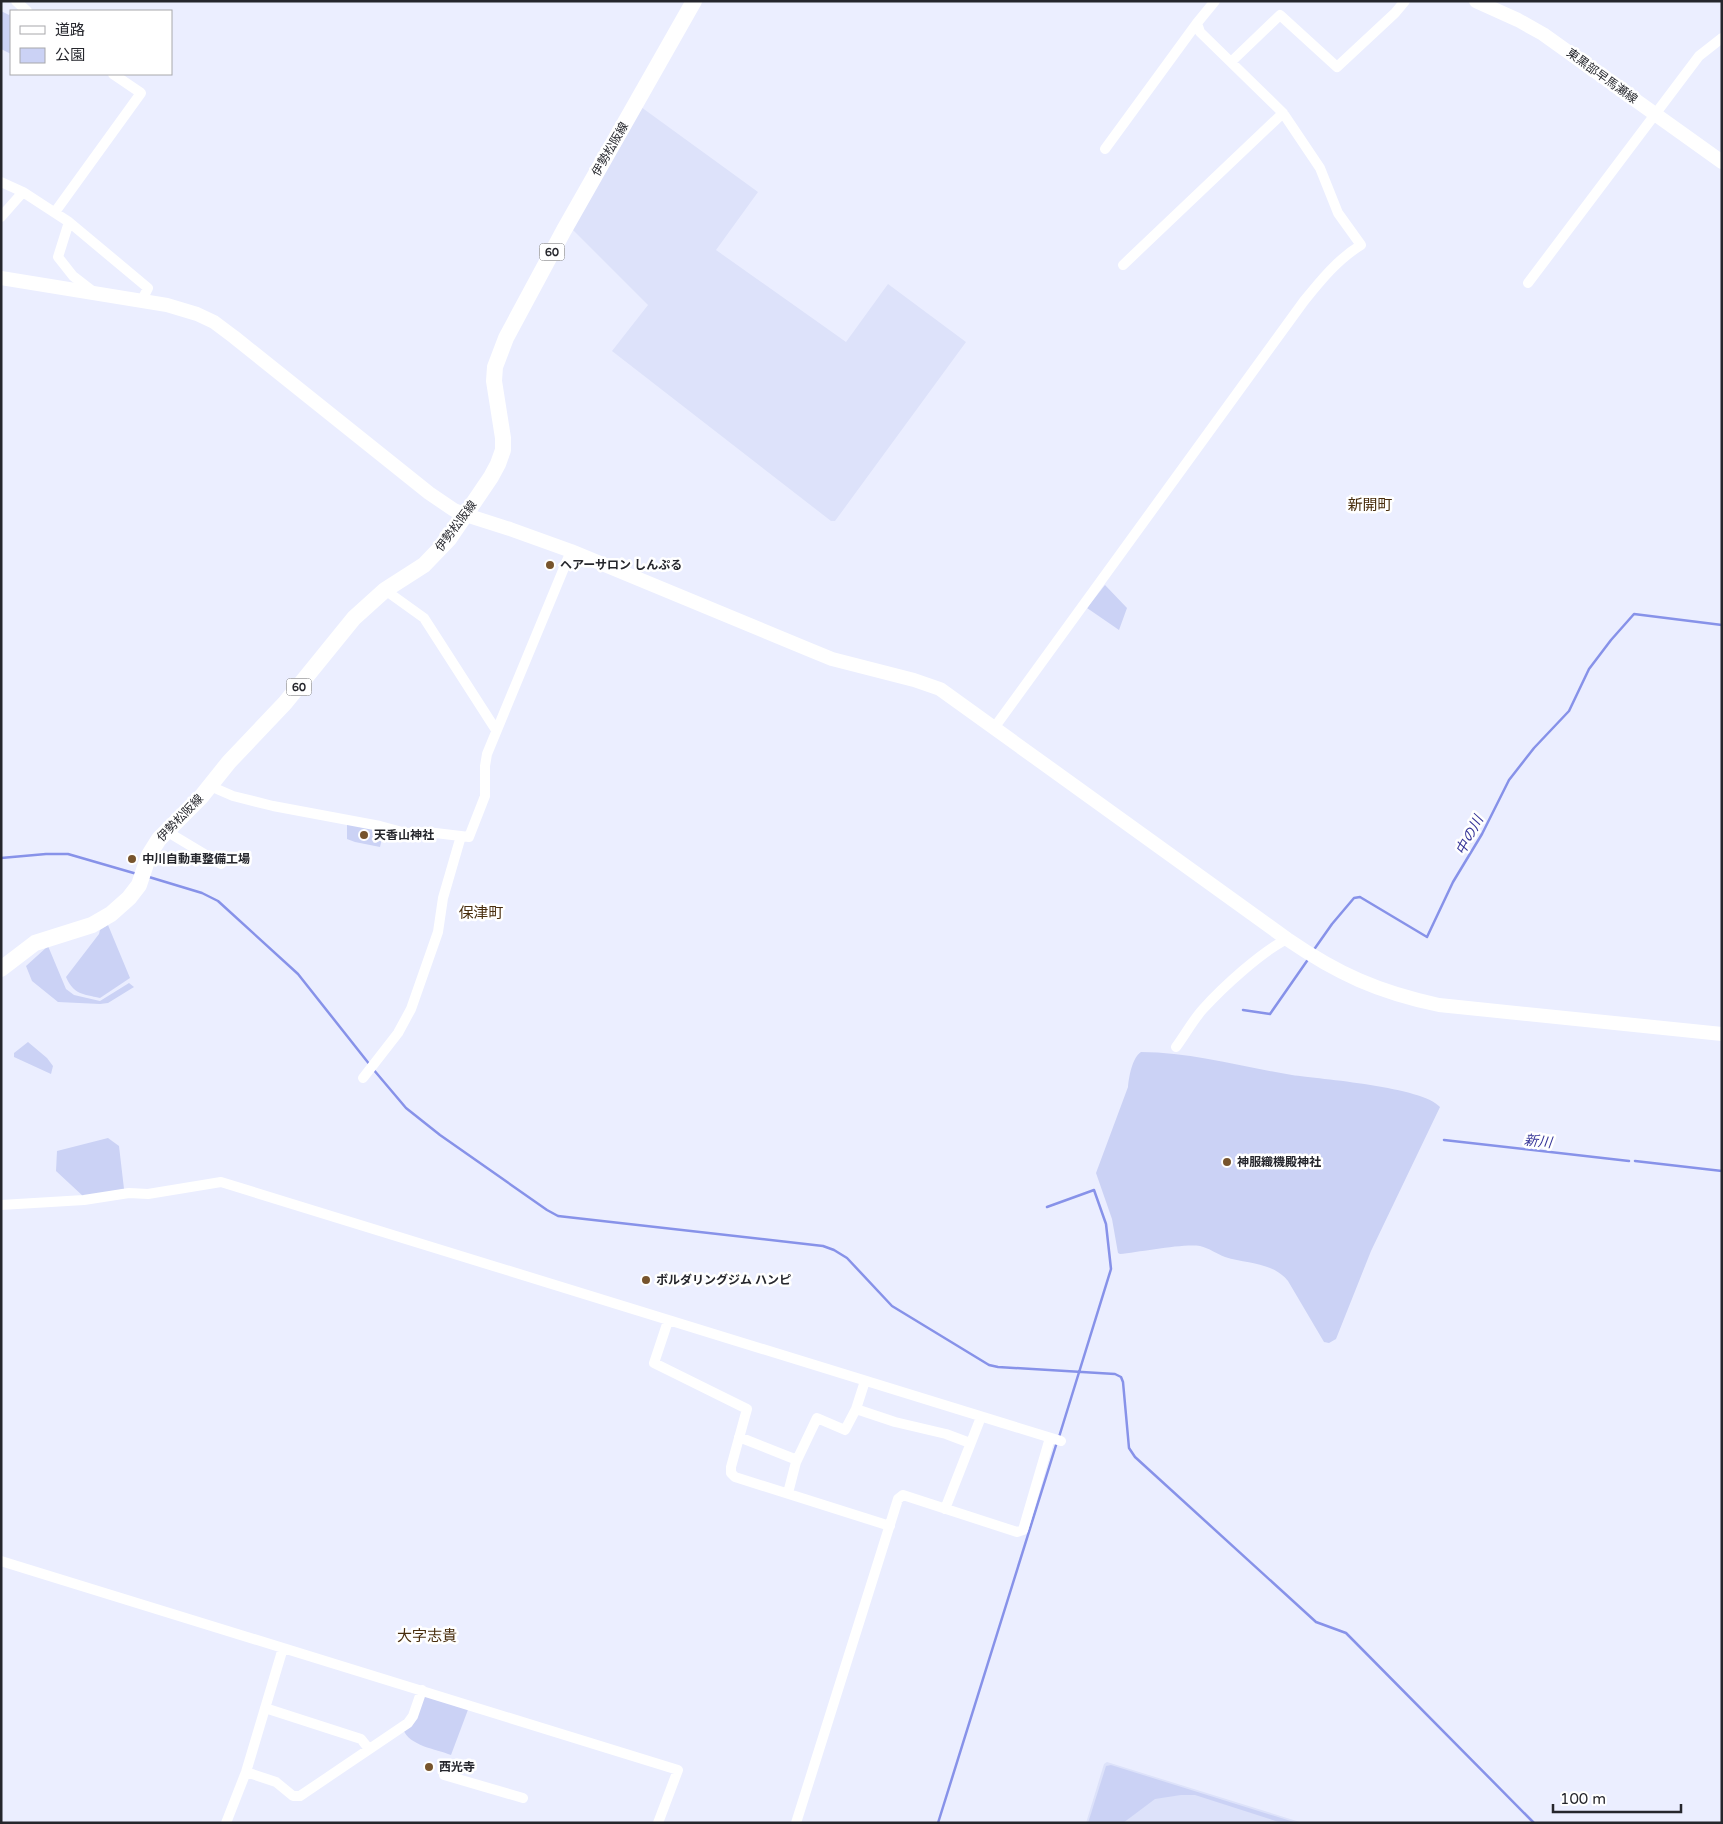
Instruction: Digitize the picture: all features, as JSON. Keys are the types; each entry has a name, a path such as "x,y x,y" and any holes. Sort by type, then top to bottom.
{"main road":[{"name":"伊勢松阪線","path":"1,969 35,943 92,925 111,914 135,891 153,847 210,786 229,762 285,704 354,618 385,590 424,565 449,539 491,477 503,450 503,438 494,381 495,367 504,344 564,230 694,1"}],"street":[{"path":"16,1 26,10"},
{"path":"1104,149 1215,1"},
{"path":"1231,62 1280,15 1337,67 1395,13 1405,1"},
{"name":"東黒部早馬瀬線","path":"1476,1 1518,20 1543,34 1722,162"},
{"path":"994,728 1304,301 1327,273 1352,250 1361,245 1338,213 1320,168 1283,114 1200,32 1197,23"},
{"path":"1528,283 1654,114 1700,56 1722,38"},
{"path":"55,212 141,94 115,75"},
{"path":"1124,265 1283,114"},
{"path":"1,182 23,192 69,222 148,288 142,300"},
{"path":"1,217 23,192"},
{"path":"69,222 58,257 73,276 96,294"},
{"path":"1,278 142,300 186,310 214,322 429,493 454,510 571,551 832,659 932,686 948,694 1287,939 1311,955 1358,981 1405,998 1439,1005 1722,1034"},
{"path":"210,786 233,796 274,806 380,826 406,833 427,832 469,837 486,796 485,766 496,730 571,551"},
{"path":"385,590 424,618 496,730"},
{"path":"166,831 221,864"},
{"path":"369,1071 398,1033 409,1013 438,932 443,898 461,836"},
{"path":"1176,1047 1202,1010 1246,969 1275,945 1287,939"},
{"path":"1,1205 84,1200 129,1193 148,1194 221,1182 1055,1440 1023,1530 1017,1532 903,1495 898,1499 796,1823"},
{"path":"668,1321 654,1363 747,1409 730,1466 731,1473 735,1476 890,1526"},
{"path":"788,1493 797,1460 817,1418 844,1430 856,1409 865,1380"},
{"path":"856,1409 895,1422 946,1434 970,1443"},
{"path":"945,1509 980,1417"},
{"path":"739,1437 797,1460"},
{"path":"1,1562 678,1770 658,1823"},
{"path":"226,1823 246,1772 283,1648"},
{"path":"246,1772 276,1782 293,1796 300,1796 408,1723 413,1716 422,1690"},
{"path":"265,1708 361,1739 369,1749"},
{"path":"444,1774 523,1798"}],"shaded area":[{"path":"641,107 758,192 716,250 846,342 888,284 966,342 835,521 831,521 612,351 648,305 571,228"},
{"path":"1107,1762 1303,1823 1086,1823 1104,1764"}],"green space":[{"path":"1,11 9,15 10,14 10,54 1,49"},
{"path":"1105,585 1127,608 1119,630 1087,608"},
{"path":"347,824 384,830 380,847 347,839"},
{"path":"108,925 130,978 100,998 80,993 72,987 66,977 99,934 100,930"},
{"path":"48,946 66,989 74,995 100,1001 129,983 134,987 108,1003 58,1002 32,981 26,966"},
{"path":"28,1042 47,1058 53,1066 51,1074 14,1057 14,1053"},
{"path":"1141,1052 1179,1054 1292,1075 1394,1089 1430,1100 1440,1107 1371,1251 1336,1339 1329,1343 1324,1342 1288,1281 1275,1270 1225,1257 1207,1248 1193,1245 1118,1253 1112,1219 1096,1173 1128,1087 1133,1063"},
{"path":"108,1138 119,1146 124,1189 84,1197 56,1171 57,1151"},
{"path":"423,1692 469,1707 451,1755 417,1743 406,1735 403,1729"},
{"path":"1111,1765 1297,1823 1282,1823 1195,1795 1181,1795 1155,1799 1123,1823 1088,1823 1106,1766"}],"waterway":[{"name":"中の川","path":"1313,951 1354,898 1360,897 1427,937 1453,882 1482,834 1509,780 1534,748 1569,711 1589,669 1634,614 1722,625"},
{"path":"1,858 68,854 137,874"},
{"path":"149,877 202,893 218,901 298,974 370,1065"},
{"name":"中の川","path":"1243,1010 1270,1014 1309,958"},
{"path":"373,1069 406,1108 440,1135 558,1216 823,1246 847,1258 892,1306 989,1365 1115,1374 1121,1377 1129,1448 1135,1457 1316,1622 1346,1633 1534,1823"},
{"name":"新川","path":"1444,1140 1629,1161"},
{"name":"新川","path":"1635,1161 1722,1171"},
{"path":"1047,1207 1094,1190 1106,1224 1111,1269 1059,1437"},
{"path":"938,1823 1057,1442"}],"place":[{"name":"ヘアーサロン しんぷる","path":"550,565"},
{"name":"天香山神社","path":"364,835"},
{"name":"中川自動車整備工場","path":"132,859"},
{"name":"神服織機殿神社","path":"1227,1162"},
{"name":"ボルダリングジム ハンピ","path":"646,1280"},
{"name":"西光寺","path":"429,1767"}],"district":[{"name":"新開町","path":"1370,505"},
{"name":"保津町","path":"481,913"},
{"name":"大字志貴","path":"427,1636"}]}
